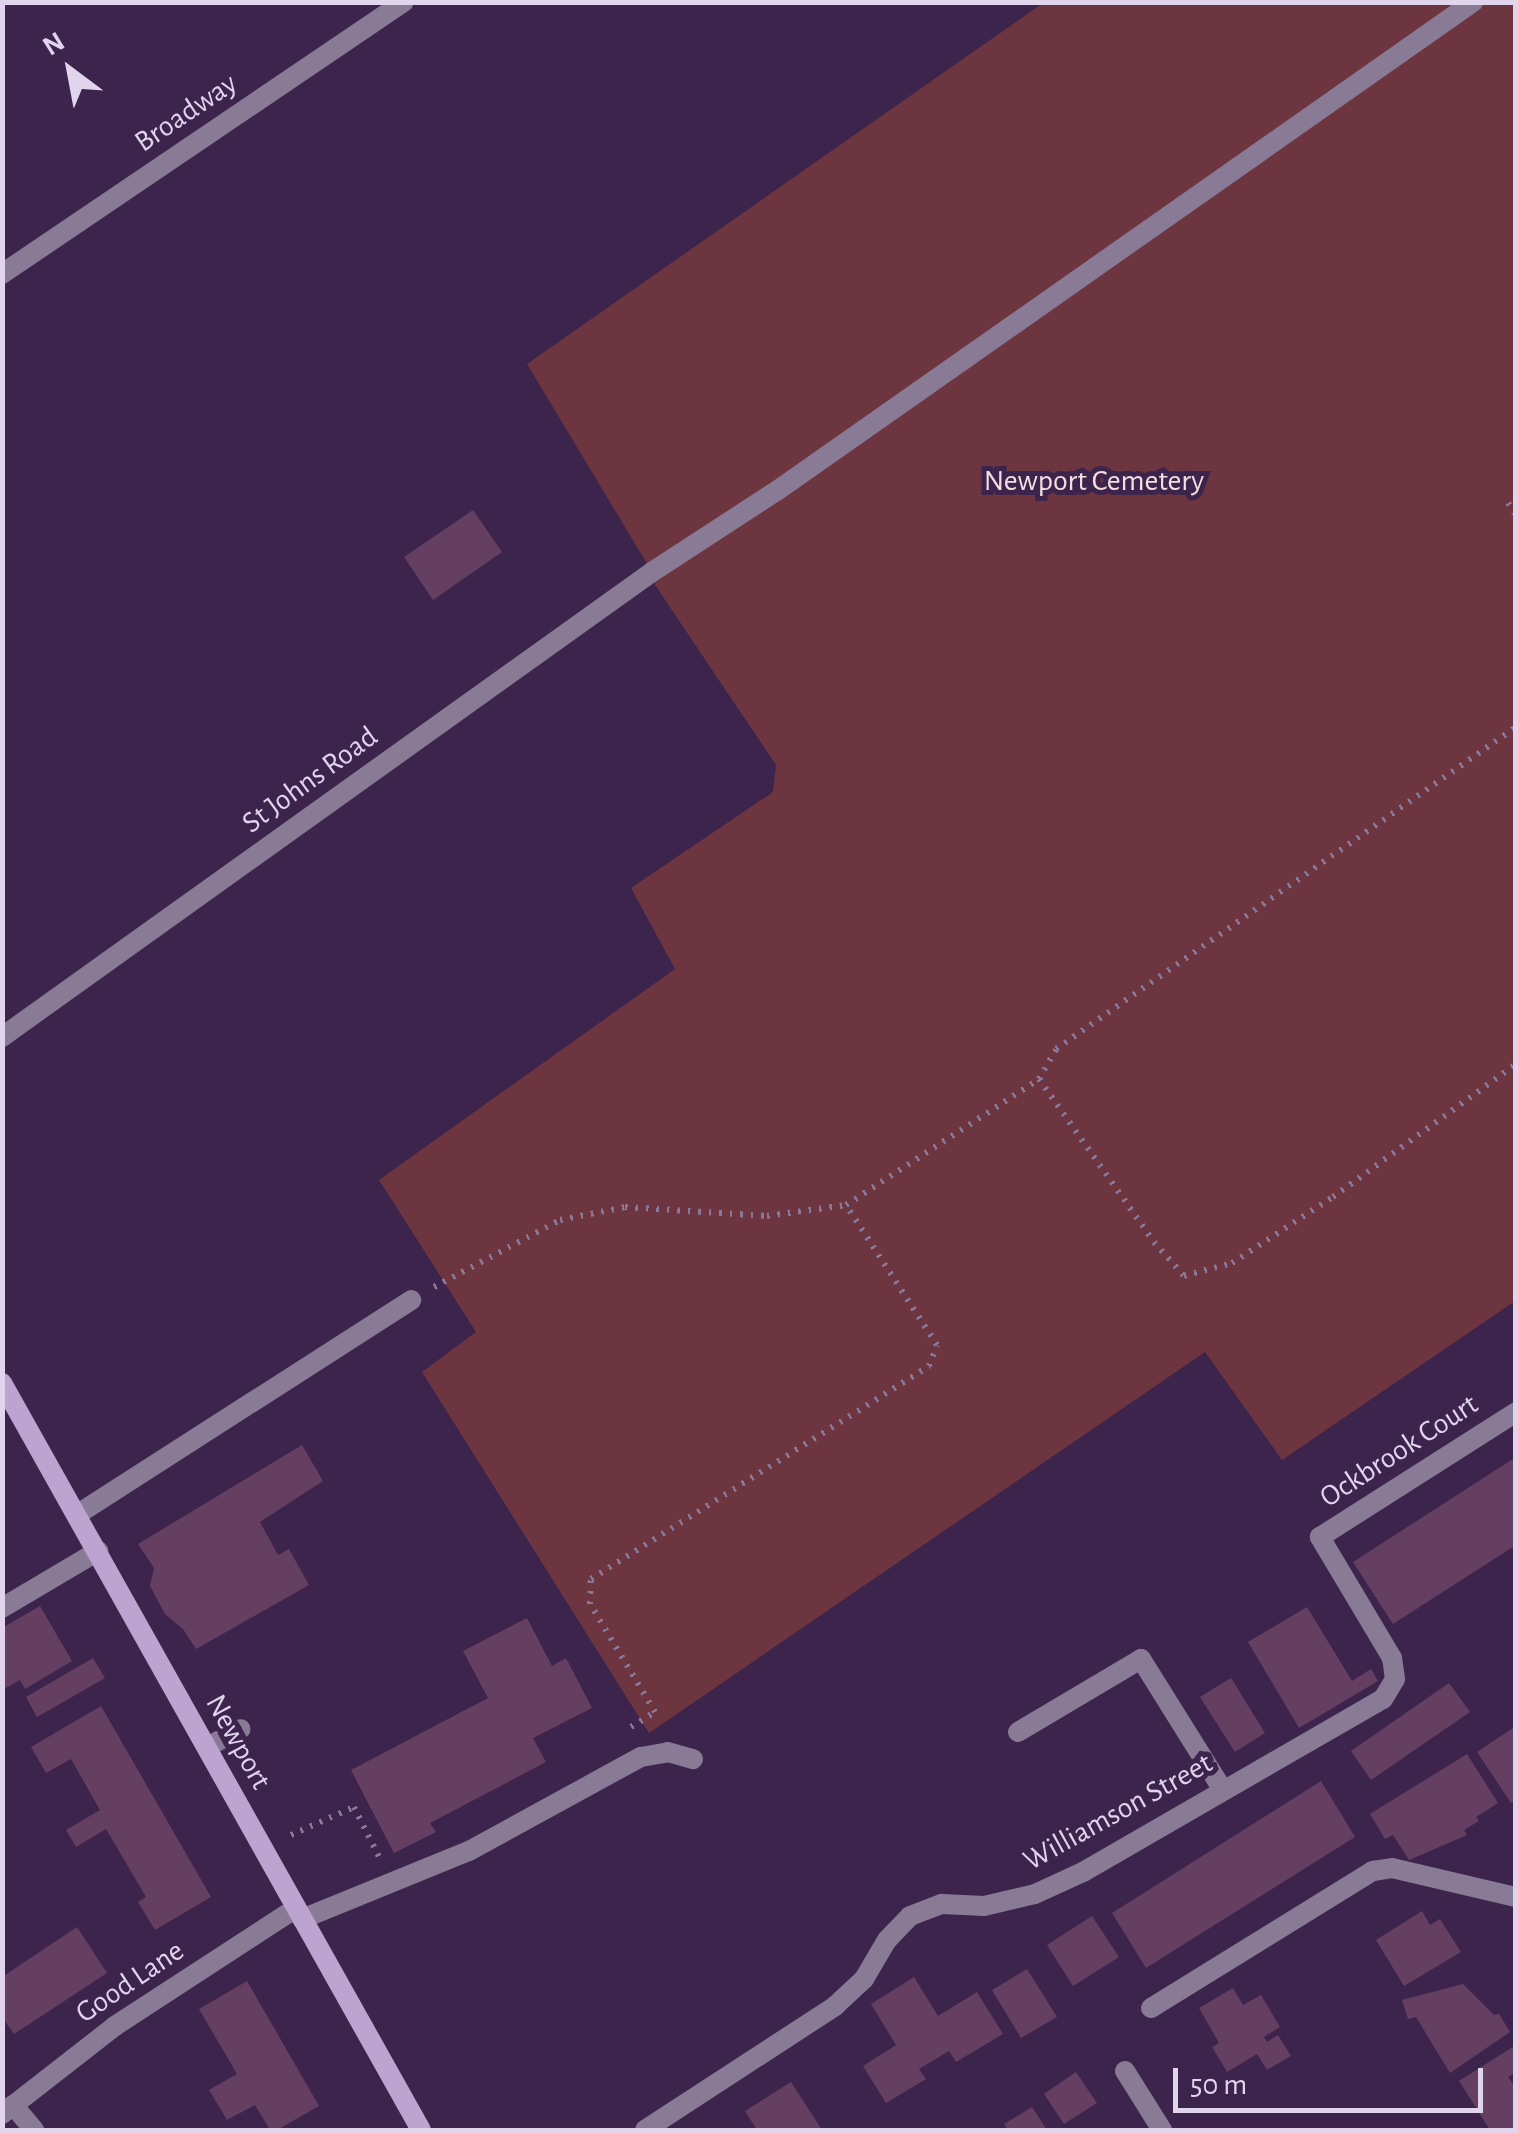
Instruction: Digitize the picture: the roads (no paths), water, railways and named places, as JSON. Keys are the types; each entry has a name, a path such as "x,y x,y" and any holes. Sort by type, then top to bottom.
{"street":[{"name":"Broadway","path":"2,274 403,2"},
{"name":"St Johns Road","path":"2,1036 652,572 778,490 1473,2"},
{"path":"78,1514 411,1300"},
{"name":"Newport","path":"2,1382 421,2130"},
{"name":"Ockbrook Court","path":"1382,1699 1395,1679 1392,1658 1320,1537 1516,1412"},
{"path":"2,1608 98,1552"},
{"path":"1018,1732 1140,1659 1223,1790"},
{"name":"Williamson Street","path":"645,2130 834,2006 864,1979 887,1940 910,1916 942,1904 984,1906 1035,1894 1382,1699"},
{"path":"207,1747 241,1729"},
{"name":"Good Lane","path":"8,2109 115,2026 299,1914 468,1851 641,1757 668,1752 693,1758"},
{"path":"1151,2008 1373,1871 1392,1868 1516,1897"},
{"path":"1125,2071 1162,2130"},
{"path":"8,2109 34,2130"}],"park label":[{"name":"Newport Cemetery","path":"1094,481"}]}
